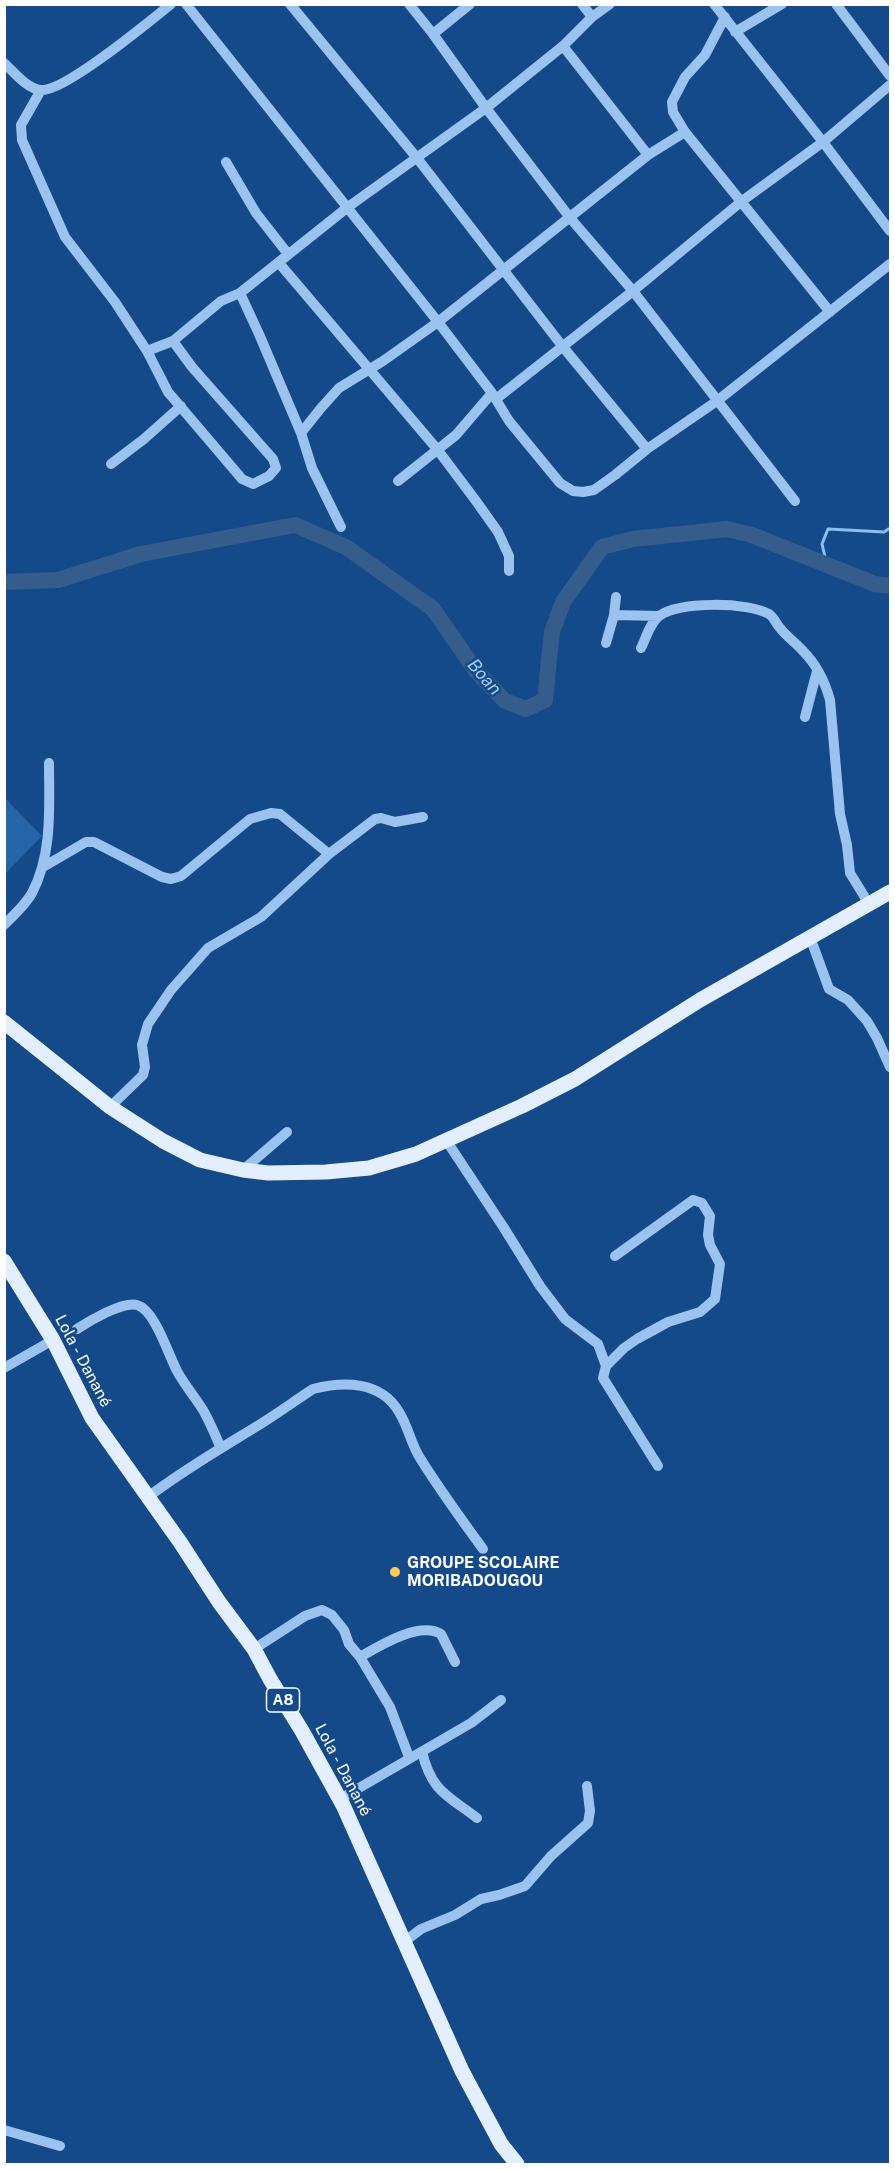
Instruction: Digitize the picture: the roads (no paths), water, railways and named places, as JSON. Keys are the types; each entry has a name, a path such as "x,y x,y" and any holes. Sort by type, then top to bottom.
{"main road":[{"path":"4,1022 110,1107 200,1160 268,1173 369,1168 387,1164 446,1140 584,1075 700,1000 891,892"},
{"name":"Lola - Danané","path":"4,1262 53,1340 92,1418 254,1649 340,1799 462,2071 501,2144 517,2164"}],"street":[{"path":"4,63 25,82 41,90 49,90 74,76 171,4"},
{"path":"186,4 438,322 494,396 509,421 560,483 573,490 583,492 594,490 647,449 717,401 891,264"},
{"path":"290,4 417,158 563,347 647,449"},
{"path":"409,4 571,219 633,291 795,501"},
{"path":"433,34 470,4"},
{"path":"582,4 592,17"},
{"path":"147,351 173,341 220,301 240,293 348,207 486,108 563,46 592,17 610,4"},
{"path":"714,4 824,142 891,231"},
{"path":"735,32 782,4"},
{"path":"836,4 891,76"},
{"path":"724,17 705,55 685,77 672,102 673,112 685,132 830,312"},
{"path":"563,46 648,155"},
{"path":"398,481 456,435 494,396 563,347 742,201 824,142 891,85"},
{"path":"41,90 21,125 22,140 65,237 115,302 147,351 168,392 246,482 257,483 269,476 276,465 273,459 192,367 173,341"},
{"path":"301,433 339,388 438,322 571,219 648,155 685,132"},
{"path":"226,162 256,213 288,254"},
{"path":"279,262 437,449 498,532 509,556 509,571"},
{"path":"240,293 260,334 301,433 312,468 341,527"},
{"path":"111,464 144,439 181,406"},
{"path":"606,643 614,615 616,597"},
{"path":"614,615 659,616 678,609 709,604 728,604 768,613 808,656 830,700 840,814 850,873 869,904"},
{"path":"641,648 659,616"},
{"path":"805,717 817,671"},
{"path":"4,925 31,895 44,867 49,825 49,763"},
{"path":"44,867 86,842 94,842 162,877 171,879 181,876 250,819 271,813 280,814 329,854"},
{"path":"110,1107 143,1075 145,1067 142,1045 148,1024 171,990 208,948 261,917 329,854 378,818 395,822 423,817"},
{"path":"810,937 829,989 848,1000 867,1021 890,1068"},
{"path":"243,1170 287,1132"},
{"path":"446,1140 510,1236 540,1286 565,1319 594,1339 606,1366"},
{"path":"615,1256 693,1200 702,1203 710,1216 708,1229 710,1245 720,1264 715,1299 712,1304 700,1311 668,1322 637,1339 606,1366 603,1377 658,1466"},
{"path":"77,1329 93,1318 125,1306 134,1304 143,1308 155,1322 178,1372 203,1410 221,1448"},
{"path":"4,1368 53,1340"},
{"path":"148,1497 313,1389 324,1386 368,1386 392,1402 400,1413 418,1455 483,1549"},
{"path":"254,1649 305,1616 322,1610 335,1618 345,1630 349,1644 360,1657 390,1707 409,1757"},
{"path":"360,1657 395,1639 409,1634 432,1631 441,1634 455,1662"},
{"path":"340,1799 471,1723 501,1700"},
{"path":"422,1752 426,1770 441,1793 477,1818"},
{"path":"404,1942 421,1929 454,1915 481,1899 525,1886 551,1856 588,1823 590,1811 587,1786"},
{"path":"4,2130 60,2146"}],"waterway":[{"name":"Boan","path":"4,582 58,580 141,554 295,525 346,547 433,609 476,671 505,701 526,709 545,700 552,632 563,602 602,547 633,539 727,529 752,535 875,584 890,586"},
{"path":"827,565 822,544 828,529 884,532 890,528"}],"place":[{"name":"GROUPE SCOLAIRE MORIBADOUGOU","path":"395,1572"}]}
